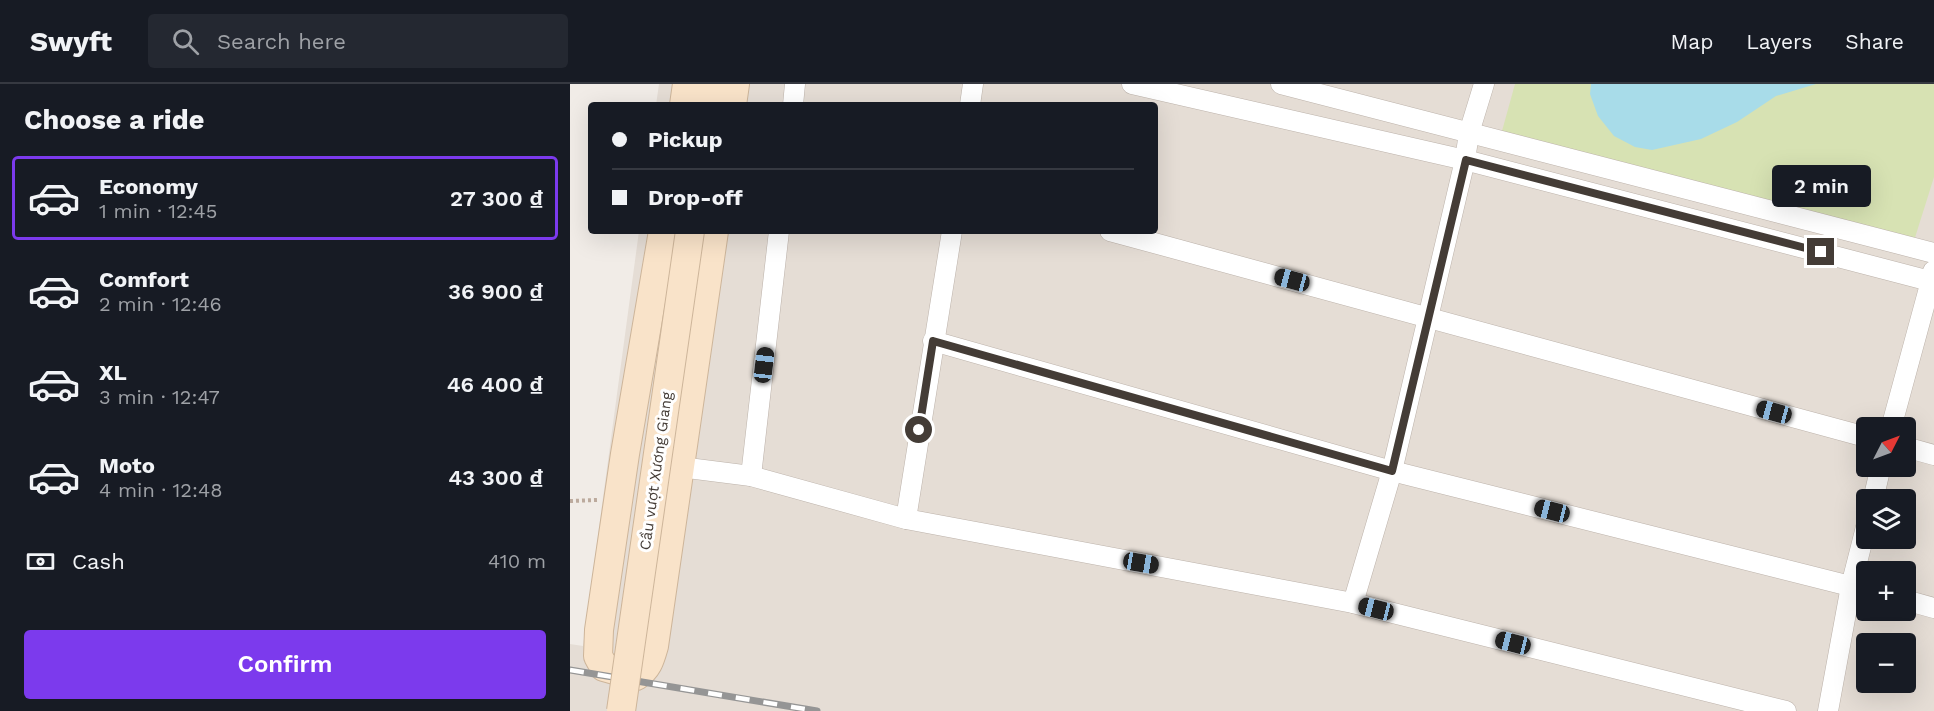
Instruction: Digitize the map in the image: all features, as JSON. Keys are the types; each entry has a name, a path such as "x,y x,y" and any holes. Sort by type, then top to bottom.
{"street":[{"path":"684,102 687,84"},
{"path":"709,102 712,84"},
{"path":"732,102 735,84"},
{"path":"793,102 795,84"},
{"path":"970,102 973,84"},
{"path":"1132,84 1466,160 1933,282"},
{"path":"1353,603 1392,471 1466,160 1469,133 1484,84"},
{"path":"1291,85 1934,253"},
{"path":"662,234 625,454 599,630 598,656 604,667 636,676 645,670 650,662 654,646 714,234"},
{"name":"Cầu vượt Xương Giang","path":"621,711 690,234"},
{"path":"751,476 779,234"},
{"path":"906,519 951,234"},
{"path":"1121,234 1856,434"},
{"path":"1894,417 1933,282 1934,260"},
{"path":"933,341 1392,471 1856,587"},
{"path":"1916,450 1934,455"},
{"path":"625,454 681,467 751,476 906,519 1353,603 1786,711"},
{"path":"1828,711 1856,600"},
{"path":"1916,603 1934,608"}],"shaded area":[{"path":"659,84 1934,84 1934,711 570,711 570,644 583,646 639,234 1158,234 1158,102 656,102"}],"green space":[{"path":"1515,84 1934,84 1934,177 1913,244 1512,150 1502,131"}],"water":[{"path":"1591,84 1816,84 1776,96 1737,122 1701,139 1652,150 1635,147 1614,136 1598,116 1590,94"}],"railway":[{"path":"570,670 817,711"}],"route":[{"path":"919,430 933,341 1392,471 1466,160 1821,252"}]}
